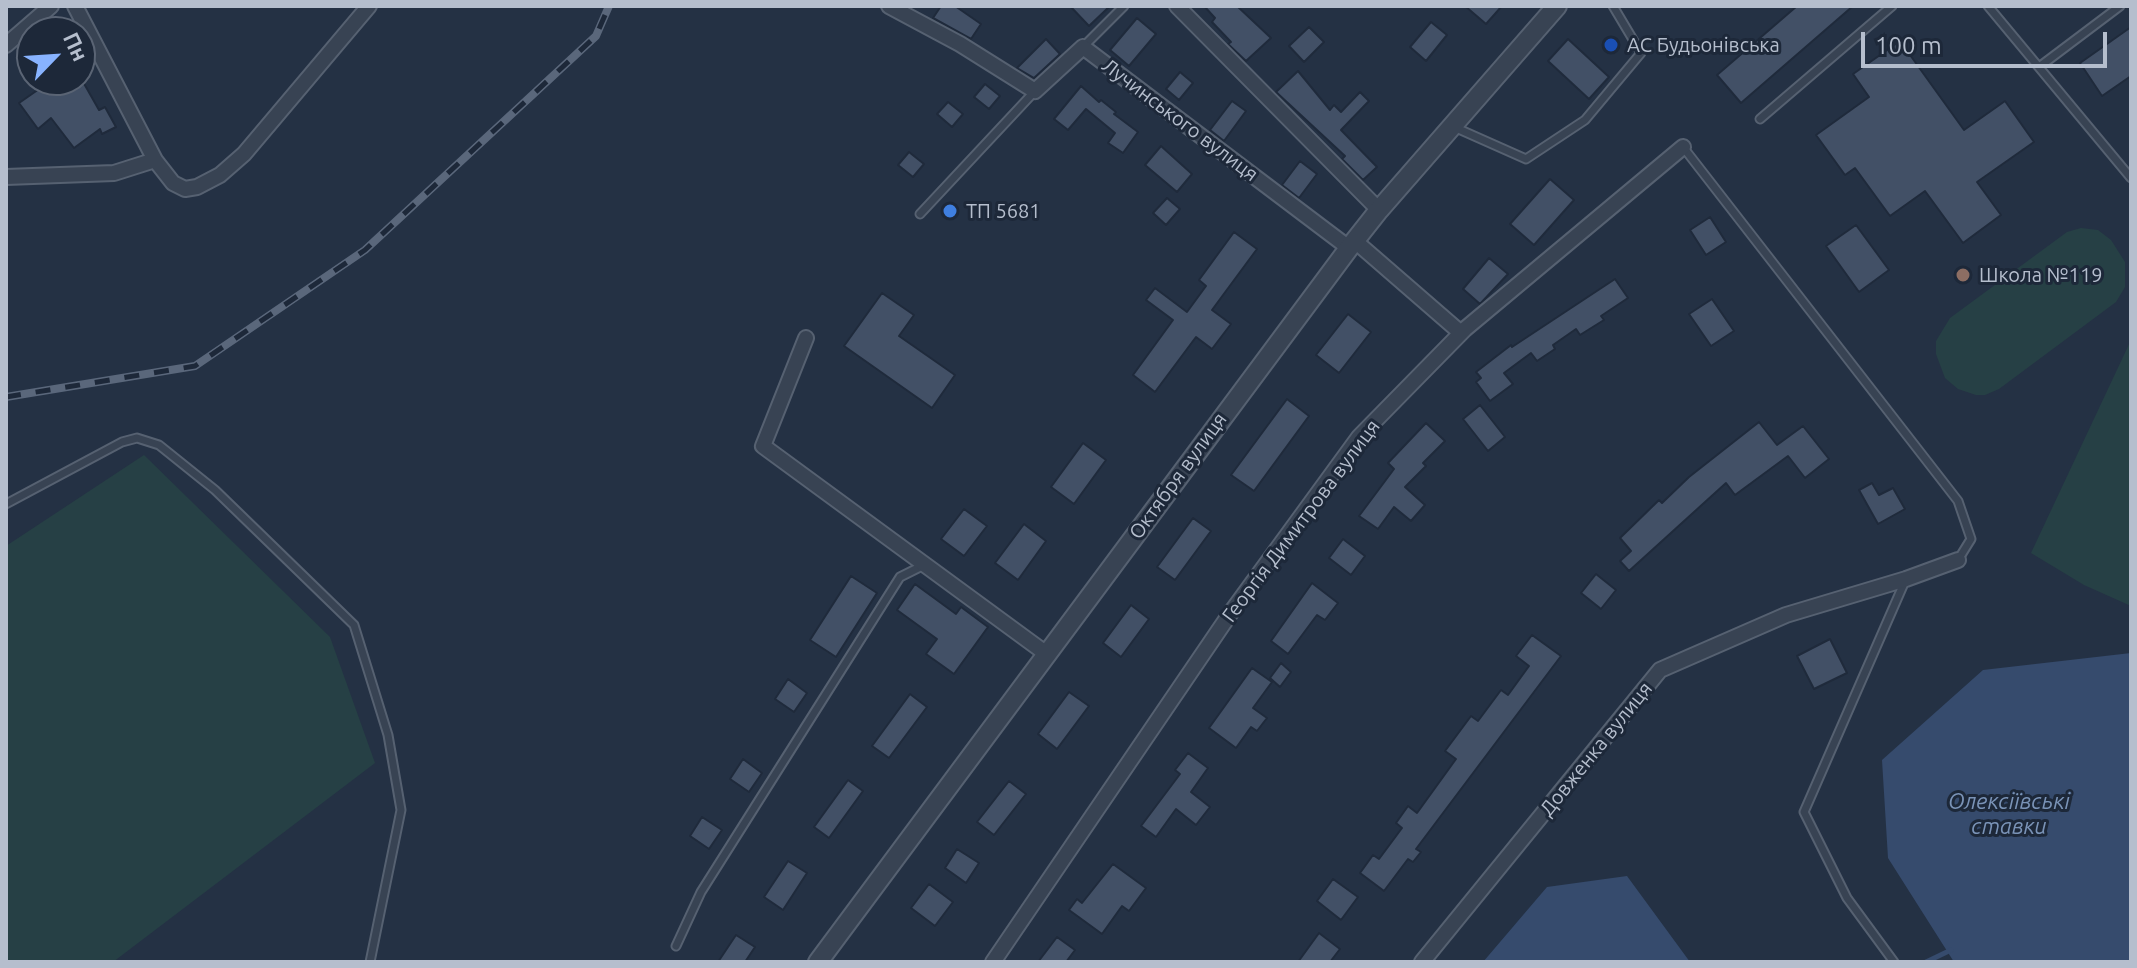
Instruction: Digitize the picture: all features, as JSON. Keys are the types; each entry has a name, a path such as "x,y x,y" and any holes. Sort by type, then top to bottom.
{"street":[{"path":"6,45 51,6"},
{"path":"75,6 155,160 173,183 185,189 197,187 220,175 244,154 369,6"},
{"path":"889,6 960,44 1035,91"},
{"path":"1177,6 1379,210"},
{"name":"Октября вулиця","path":"818,962 1352,244 1557,6"},
{"name":"Лучинського вулиця","path":"1035,91 1083,47 1352,244 1461,333"},
{"name":"Георгія Димитрова вулиця","path":"993,962 1232,611 1359,437 1461,333 1683,147"},
{"path":"6,177 114,173 155,160"},
{"path":"806,338 763,446 1048,655"},
{"name":"Довженка вулиця","path":"1422,962 1660,670 1786,615 1958,560"}],"lane":[{"path":"1083,47 1124,6"},
{"path":"1452,126 1526,159 1585,120 1641,53 1613,6"},
{"path":"1760,119 1892,6"},
{"path":"1988,6 2131,178"},
{"path":"2039,67 2120,6"},
{"path":"920,214 1035,91"},
{"path":"1683,147 1958,501 1971,539 1958,560"},
{"path":"6,504 122,442 137,438 159,445 215,490 354,625 388,735 401,810 370,962"},
{"path":"676,946 701,892 900,577 924,565"},
{"path":"1894,962 1847,898 1804,812 1906,579"}],"green space":[{"path":"2081,228 2098,230 2111,240 2125,262 2125,287 2116,302 1999,389 1976,395 1958,389 1945,378 1936,354 1936,341 1950,318 2067,232"},
{"path":"2131,340 2131,606 2084,585 2031,553"},
{"path":"144,455 330,637 375,763 113,962 6,962 6,546"}],"water":[{"name":"Олексіївські ставки","path":"2131,653 2131,962 1954,962 1888,858 1882,760 1983,670"},
{"path":"1627,876 1690,962 1483,962 1547,887"}],"building":[{"path":"941,6 955,6 981,24 971,39 933,18"},
{"path":"1070,6 1110,6 1089,26"},
{"path":"1204,6 1237,6 1271,38 1246,61 1228,44 1231,42 1212,22 1215,18"},
{"path":"1465,6 1502,6 1486,24"},
{"path":"1797,6 1853,6 1741,103 1717,75"},
{"path":"1137,18 1156,34 1129,66 1110,50"},
{"path":"1431,22 1447,35 1426,61 1410,47"},
{"path":"1309,27 1324,42 1304,62 1289,46"},
{"path":"2131,27 2131,76 2102,96 2080,63"},
{"path":"1046,39 1060,54 1034,78 1017,68"},
{"path":"1568,39 1609,77 1589,99 1548,61"},
{"path":"1900,41 1964,130 2005,101 2034,142 1977,182 2001,215 1963,243 1925,191 1890,216 1855,168 1845,175 1816,135 1869,97 1853,74"},
{"path":"1298,71 1330,110 1334,105 1341,112 1360,92 1369,101 1341,130 1377,167 1363,180 1342,159 1345,156 1276,92"},
{"path":"1180,72 1193,83 1179,100 1166,89"},
{"path":"985,84 1000,96 989,109 974,97"},
{"path":"1081,86 1138,132 1123,153 1108,143 1115,133 1086,109 1068,130 1054,119"},
{"path":"29,96 91,96 99,110 105,107 116,127 102,134 100,129 74,148 51,118 38,129 19,103"},
{"path":"1232,101 1246,111 1224,141 1210,130"},
{"path":"948,102 963,114 952,127 937,114"},
{"path":"1161,146 1192,174 1177,192 1145,165"},
{"path":"909,152 924,164 913,177 898,165"},
{"path":"1300,161 1317,174 1299,198 1282,185"},
{"path":"1550,179 1574,200 1534,245 1510,224"},
{"path":"1167,198 1180,209 1166,225 1153,213"},
{"path":"1710,217 1726,242 1706,255 1690,230"},
{"path":"1856,225 1889,270 1859,292 1826,246"},
{"path":"1234,232 1257,249 1212,310 1231,324 1212,349 1196,337 1155,392 1133,375 1173,320 1146,300 1155,288 1187,312 1206,286 1199,280"},
{"path":"1489,258 1508,274 1480,304 1463,289"},
{"path":"1615,279 1628,298 1601,316 1604,320 1580,335 1576,329 1537,361 1531,353 1504,373 1513,384 1490,401 1476,382 1481,378 1476,372 1511,345"},
{"path":"882,293 914,315 899,336 955,375 932,408 844,346"},
{"path":"1712,299 1734,331 1711,346 1689,314"},
{"path":"1348,314 1371,332 1339,373 1316,355"},
{"path":"1287,399 1309,416 1254,491 1231,475"},
{"path":"1480,405 1505,437 1488,451 1463,419"},
{"path":"1759,422 1777,445 1803,426 1829,459 1805,478 1788,456 1735,495 1726,483 1629,571 1620,561 1631,551 1620,538 1659,500 1662,503 1689,477"},
{"path":"1426,423 1445,441 1405,487 1425,505 1411,521 1394,507 1378,529 1359,516 1394,469 1388,463"},
{"path":"1083,443 1106,460 1074,504 1051,487"},
{"path":"1872,483 1879,495 1893,488 1905,509 1878,524 1859,490"},
{"path":"964,509 987,526 964,556 941,539"},
{"path":"1193,518 1211,531 1175,580 1157,567"},
{"path":"1024,524 1046,541 1018,580 995,563"},
{"path":"1343,539 1365,556 1351,575 1329,558"},
{"path":"1596,574 1616,590 1601,609 1581,593"},
{"path":"851,576 877,593 836,657 810,640"},
{"path":"1312,583 1338,603 1325,620 1317,615 1288,654 1271,641"},
{"path":"915,584 956,614 961,607 988,627 954,674 926,654 937,639 897,610"},
{"path":"1131,605 1149,619 1121,657 1103,643"},
{"path":"1532,635 1561,656 1416,849 1421,852 1413,862 1408,859 1384,891 1360,873 1373,855 1379,859 1402,828 1396,823 1408,806 1417,813 1456,759 1445,751 1471,716 1478,721 1501,690 1508,695 1529,666 1516,656"},
{"path":"1830,639 1847,673 1814,689 1797,656"},
{"path":"1281,663 1291,672 1280,687 1270,678"},
{"path":"1252,668 1272,682 1253,708 1267,718 1257,731 1251,727 1236,748 1209,728"},
{"path":"788,679 807,693 794,712 775,699"},
{"path":"1069,692 1089,706 1057,749 1038,734"},
{"path":"910,694 927,707 889,758 872,746"},
{"path":"1188,753 1208,768 1191,792 1210,807 1196,825 1176,809 1156,837 1141,826 1180,774 1175,770"},
{"path":"743,759 762,773 749,792 730,779"},
{"path":"848,780 863,791 829,838 814,827"},
{"path":"1009,781 1026,794 994,835 977,822"},
{"path":"702,817 722,830 709,849 690,836"},
{"path":"957,849 979,863 966,883 945,868"},
{"path":"788,861 807,873 783,910 764,897"},
{"path":"1113,864 1146,888 1129,911 1122,906 1102,934 1069,910 1077,899 1082,903"},
{"path":"1333,879 1358,897 1341,920 1317,901"},
{"path":"929,884 953,902 935,926 911,908"},
{"path":"1319,933 1340,949 1330,962 1298,962"},
{"path":"736,935 755,947 745,962 718,962"},
{"path":"1057,937 1075,950 1066,962 1038,962"}],"waterway":[{"path":"1926,962 1951,950"}],"railway":[{"path":"6,397 195,366 365,250 596,36 609,6"}],"place":[{"name":"АС Будьонівська","path":"1611,45"},
{"name":"ТП 5681","path":"950,211"},
{"name":"Школа №119","path":"1963,275"}]}
